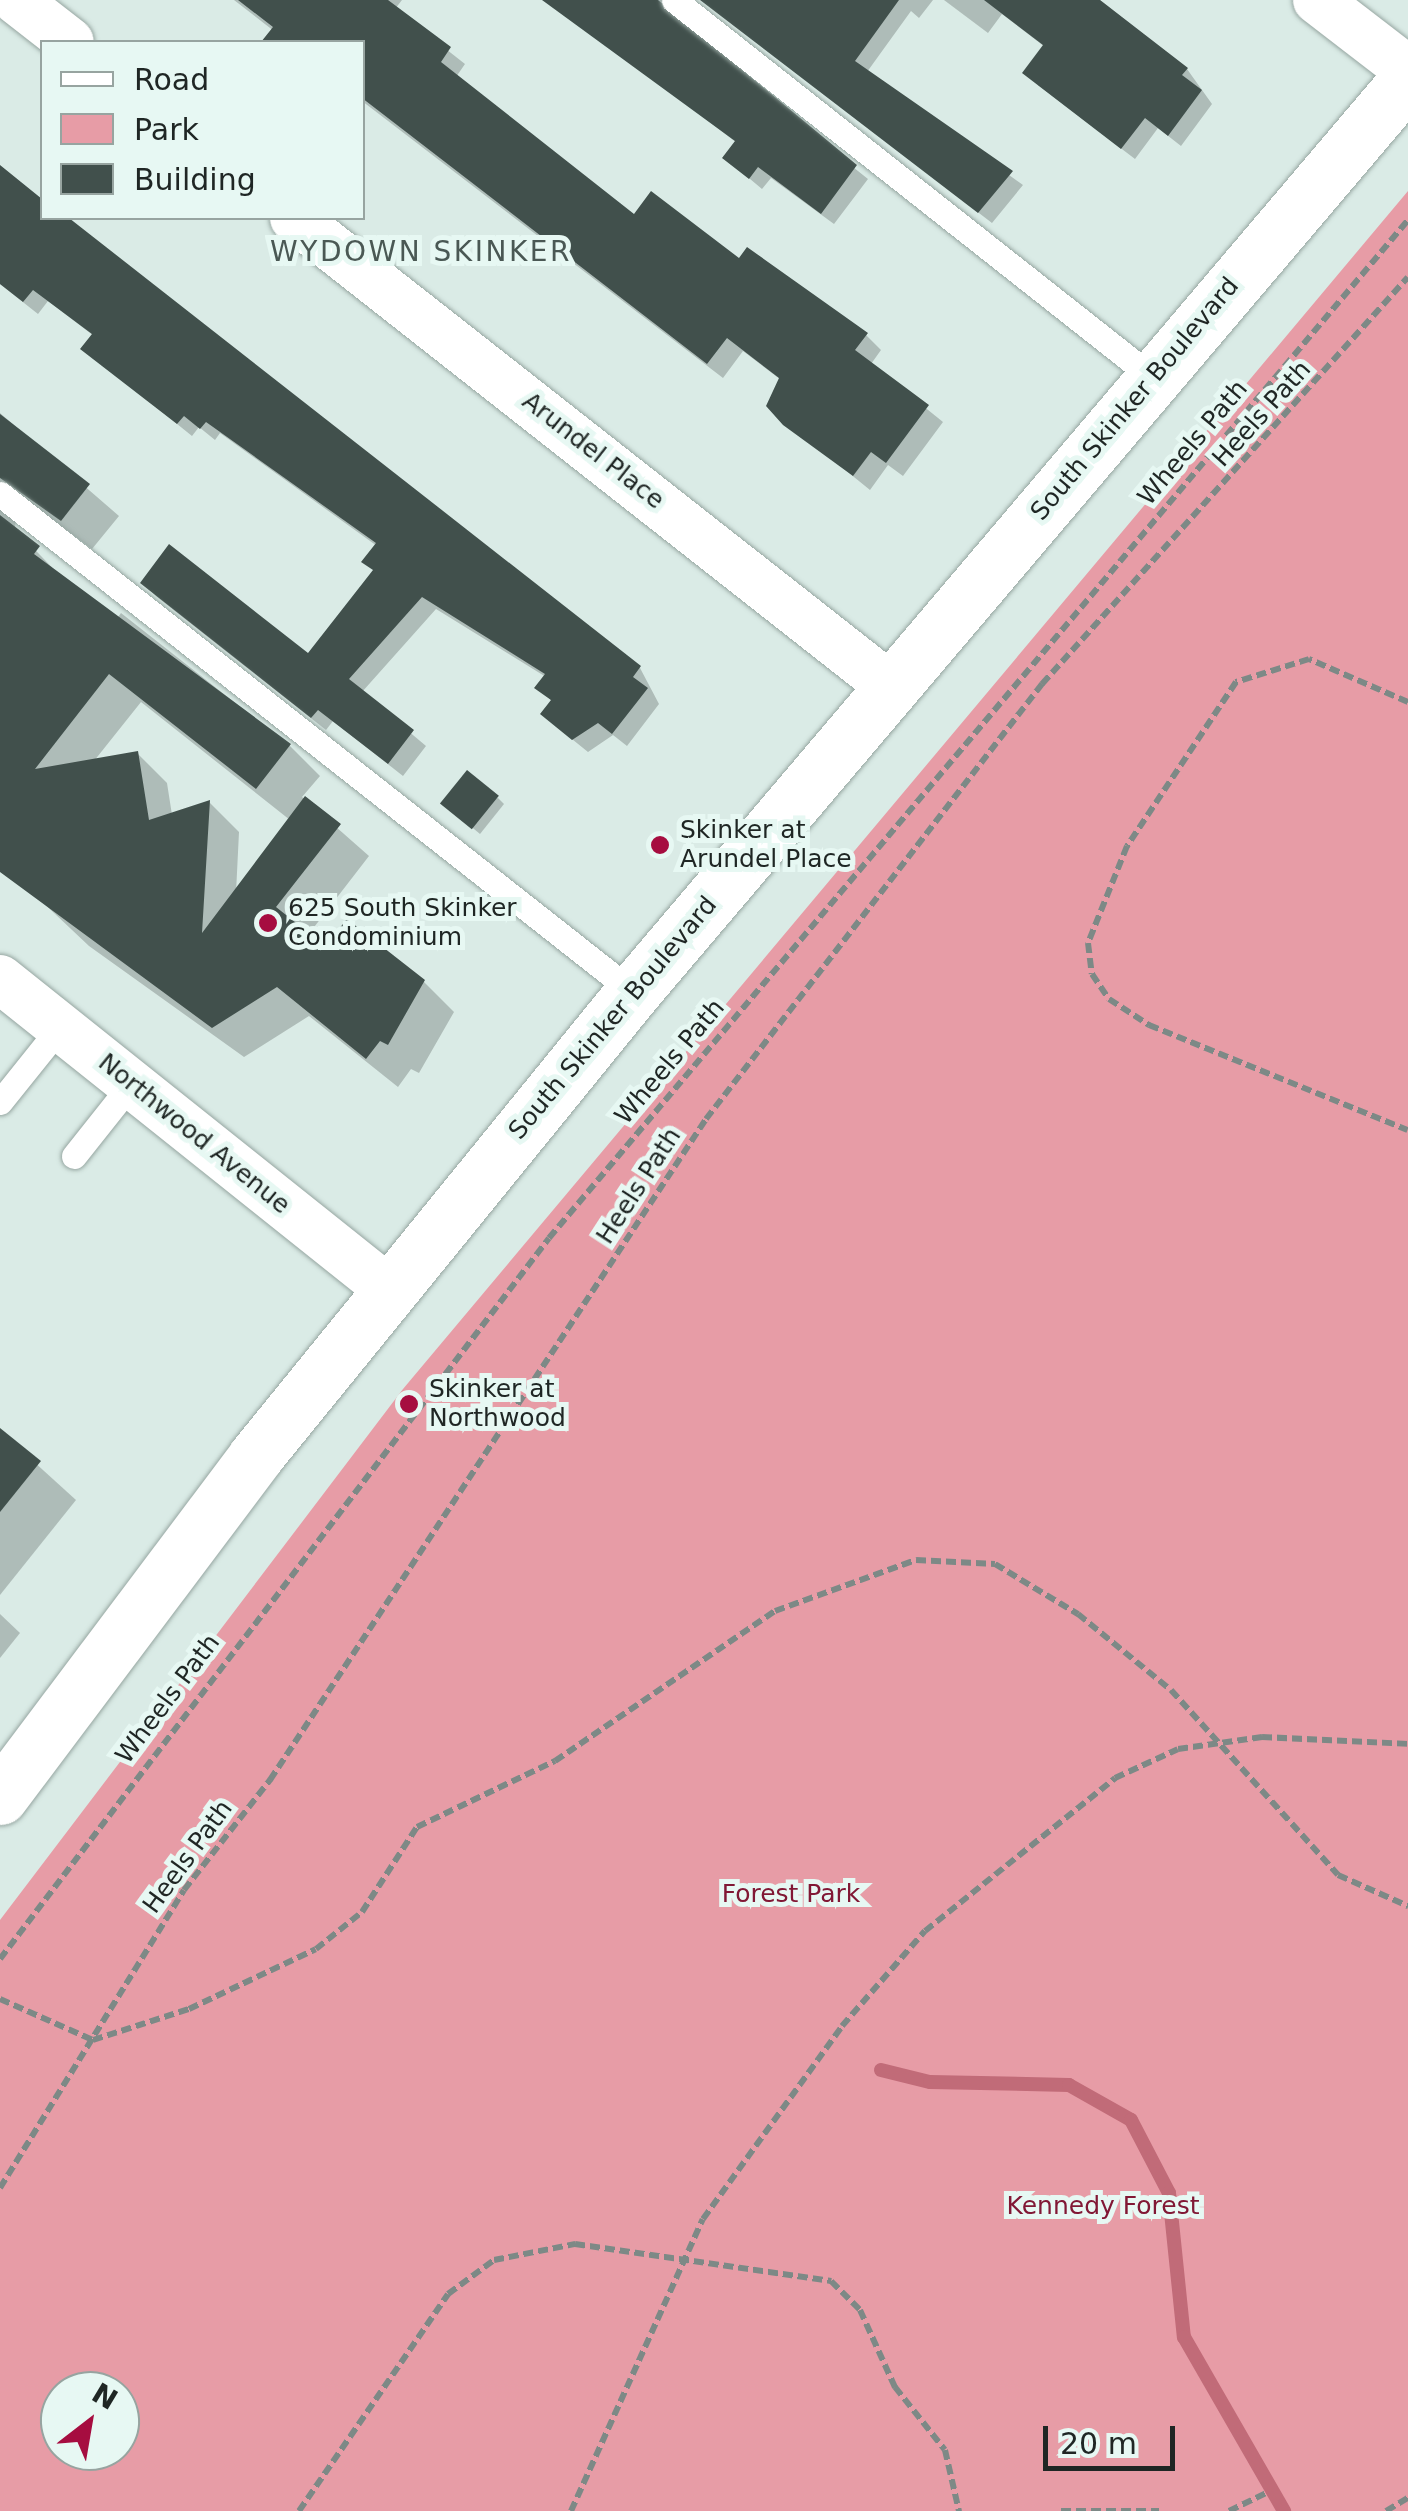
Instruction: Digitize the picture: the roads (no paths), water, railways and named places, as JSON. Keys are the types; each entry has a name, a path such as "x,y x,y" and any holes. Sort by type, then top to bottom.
{"main road":[{"name":"South Skinker Boulevard","path":"0,1796 389,1290 633,992 1408,78"}],"street":[{"path":"16,0 67,40"},
{"path":"1318,0 1408,70"},
{"name":"Arundel Place","path":"297,220 891,687"},
{"name":"Northwood Avenue","path":"0,979 389,1290"}],"lane":[{"path":"674,0 1152,377"},
{"path":"0,494 633,992"},
{"path":"0,1102 60,1027"},
{"path":"74,1156 131,1084"}],"waterway":[{"path":"881,2070 930,2082 1069,2085 1131,2120 1169,2193 1184,2337 1284,2511"}],"place":[{"name":"Skinker at Arundel Place","path":"660,845"},
{"name":"625 South Skinker Condominium","path":"268,923"},
{"name":"Skinker at Northwood","path":"409,1404"}],"district":[{"name":"WYDOWN SKINKER","path":"421,252"}],"park label":[{"name":"Forest Park","path":"791,1894"},
{"name":"Kennedy Forest","path":"1103,2206"}]}
